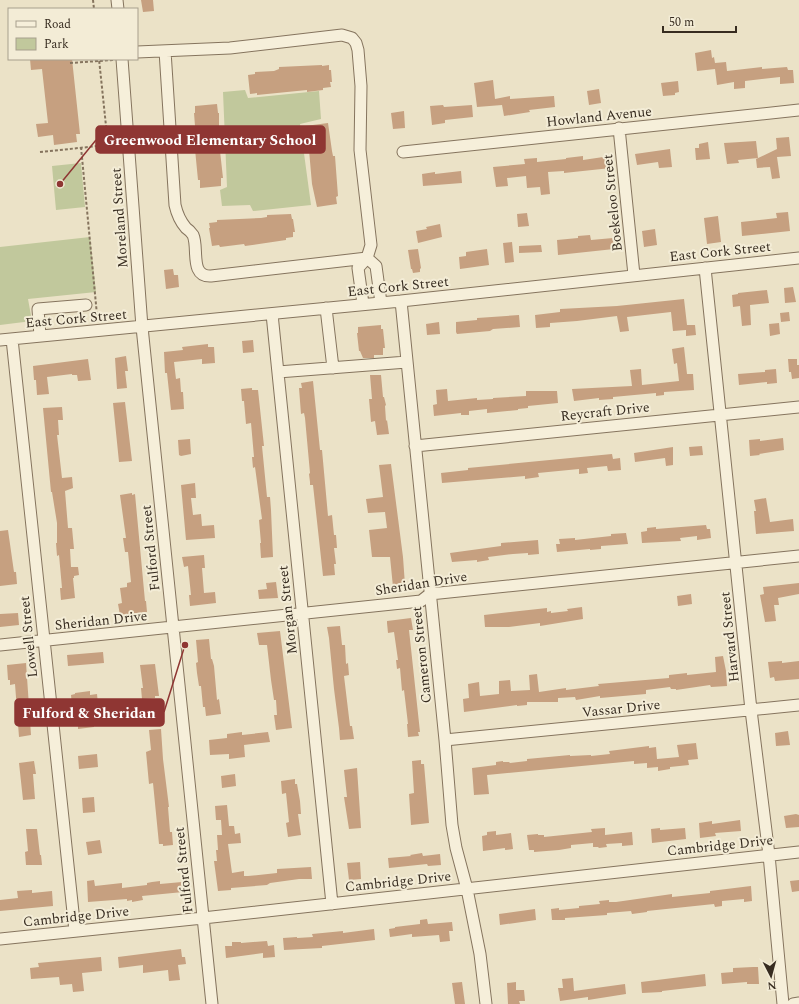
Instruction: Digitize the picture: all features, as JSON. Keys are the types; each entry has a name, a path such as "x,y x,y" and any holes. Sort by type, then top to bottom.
{"street":[{"path":"138,52 230,48 342,35 352,38 356,43 358,50 361,86 360,150 372,245 367,258 358,268 363,304"},
{"path":"165,50 177,214 182,223 193,236 197,265 201,274 204,276 211,276 367,258 376,266 381,302"},
{"name":"Moreland Street","path":"122,60 142,327"},
{"name":"Howland Avenue","path":"403,152 799,110"},
{"name":"Boekeloo Street","path":"619,128 634,275"},
{"name":"East Cork Street","path":"0,340 401,301 799,258"},
{"name":"Harvard Street","path":"706,268 751,710 769,855 783,1004"},
{"name":"Cameron Street","path":"401,301 445,740 452,825 480,954 486,1004"},
{"path":"40,336 38,310 86,305"},
{"path":"326,308 333,368"},
{"name":"Morgan Street","path":"272,314 332,904"},
{"name":"Fulford Street","path":"142,327 212,1004"},
{"name":"Lowell Street","path":"12,339 75,931"},
{"path":"278,372 407,362"},
{"name":"Reycraft Drive","path":"415,446 799,407"},
{"name":"Sheridan Drive","path":"0,645 421,601 430,594 799,556"},
{"name":"Vassar Drive","path":"445,740 799,705"},
{"name":"Cambridge Drive","path":"0,939 799,852"},
{"path":"793,1004 799,1003"}],"path":[{"path":"40,152 108,145 100,60 70,63"},
{"path":"81,147 97,315"}],"green space":[{"path":"245,90 248,98 319,91 321,119 300,124 311,205 253,211 250,205 222,206 220,190 227,187 223,92"},
{"path":"81,163 85,207 56,210 52,166"},
{"path":"90,237 96,292 28,299 32,321 0,325 0,247"}],"building":[{"path":"141,0 153,0 154,11 143,12"},
{"path":"711,50 712,58 714,57 715,63 726,62 727,71 762,67 762,69 787,67 788,70 793,70 794,83 780,84 780,77 745,81 745,88 734,89 734,82 717,85 715,69 697,71 695,53"},
{"path":"30,60 72,60 80,134 76,134 77,142 54,145 53,135 38,137 36,124 48,123 42,69 31,70"},
{"path":"329,65 329,70 331,70 331,87 323,88 323,90 307,92 307,90 257,95 257,93 250,94 248,75 255,74 255,72 274,71 279,69 279,67"},
{"path":"493,80 495,99 510,96 510,99 554,96 555,107 529,110 530,112 504,116 502,105 477,107 474,83"},
{"path":"678,81 679,92 675,93 675,95 663,96 661,83"},
{"path":"599,89 601,103 589,105 587,91"},
{"path":"217,104 219,113 219,142 223,178 221,178 221,186 200,188 194,139 196,139 194,113 195,106"},
{"path":"443,105 444,107 472,105 473,117 445,120 445,123 432,125 430,106"},
{"path":"404,111 405,128 393,129 391,113"},
{"path":"328,123 333,156 335,156 338,196 336,197 337,204 317,207 312,184 305,126"},
{"path":"789,137 791,156 777,157 780,178 772,179 770,167 757,168 756,159 777,149 776,138"},
{"path":"756,141 758,158 738,160 739,163 727,164 724,143"},
{"path":"708,142 710,159 696,160 695,148 699,148 699,144"},
{"path":"670,149 672,167 659,168 658,162 637,165 635,154"},
{"path":"583,156 583,160 610,156 611,168 564,173 564,171 548,172 550,194 541,195 540,187 527,188 526,176 507,178 508,186 496,187 493,167 525,164 524,159 537,158 537,162"},
{"path":"461,171 462,183 423,186 422,174"},
{"path":"788,212 790,231 742,236 741,222 777,218 776,213"},
{"path":"527,213 529,226 518,227 517,214"},
{"path":"291,214 295,232 293,232 293,237 286,238 286,240 245,246 244,244 220,247 219,245 212,246 209,223 217,222 217,220 261,218 267,217 267,215"},
{"path":"718,216 721,242 707,244 704,218"},
{"path":"440,224 442,237 418,243 416,231"},
{"path":"655,229 657,245 644,247 642,231"},
{"path":"590,235 591,240 613,238 614,249 558,255 557,240"},
{"path":"512,242 514,262 505,263 503,243"},
{"path":"541,245 542,252 519,253 519,246"},
{"path":"418,249 421,268 420,272 413,273 408,250"},
{"path":"487,249 489,265 460,269 459,257 466,256 466,252"},
{"path":"173,269 174,275 178,275 179,287 166,289 164,270"},
{"path":"793,287 796,302 785,303 784,288"},
{"path":"767,290 769,303 750,305 751,325 742,326 740,306 733,307 732,295"},
{"path":"684,299 687,325 695,325 696,335 686,336 686,330 673,331 671,312 627,317 629,331 620,332 617,316 550,323 550,327 536,328 535,315 560,312 560,309 617,306"},
{"path":"789,312 790,321 781,322 780,313"},
{"path":"519,315 520,327 457,334 456,332 456,322 477,320 477,318"},
{"path":"439,322 440,334 427,335 426,324"},
{"path":"779,323 780,334 770,336 769,324"},
{"path":"381,325 381,329 383,329 385,348 383,348 383,355 374,355 374,358 363,358 359,351 357,333 358,327"},
{"path":"253,340 254,352 243,353 242,341"},
{"path":"208,344 208,347 214,347 215,363 202,364 202,359 174,362 176,379 180,378 181,392 183,392 184,409 171,410 167,373 165,373 164,352 183,350 182,347"},
{"path":"684,347 687,374 693,374 694,390 664,392 664,395 656,396 656,393 613,397 613,399 599,400 599,398 574,401 572,389 632,386 630,370 641,369 642,385 679,381 677,363 674,364 672,349"},
{"path":"126,356 128,371 125,371 127,388 117,389 115,358"},
{"path":"88,359 91,380 78,381 77,375 72,374 47,377 49,394 37,395 33,366"},
{"path":"788,359 797,359 797,365 799,365 799,378 792,379 791,372 789,372"},
{"path":"776,369 777,383 767,384 767,382 739,385 738,374 765,372 765,370"},
{"path":"370,375 381,375 383,397 386,405 386,421 387,420 389,434 377,435 375,421 371,422 369,399 372,399"},
{"path":"313,381 320,450 322,450 328,516 332,515 337,548 334,548 336,564 334,564 335,575 323,576 313,485 310,485 305,418 304,413 301,414 299,388 302,388 301,383"},
{"path":"252,388 252,390 258,390 264,446 262,446 267,497 270,497 273,557 261,558 259,520 262,519 255,467 253,468 252,457 254,457 251,423 246,424 244,401 242,401 241,389"},
{"path":"447,389 448,401 526,396 526,391 557,391 558,403 528,406 528,408 518,410 487,413 487,409 469,411 469,415 461,415 461,413 434,416 433,405 437,404 436,390"},
{"path":"125,402 132,461 119,462 113,403"},
{"path":"62,407 63,420 58,420 59,435 57,435 62,478 72,477 73,488 65,491 68,528 72,528 74,549 70,549 71,567 78,567 79,575 74,576 73,578 75,598 61,600 60,588 62,588 59,555 57,556 56,543 57,523 51,492 43,408"},
{"path":"783,438 784,450 750,456 749,440 760,439 760,441"},
{"path":"190,439 191,454 179,455 178,440"},
{"path":"702,446 703,455 690,456 689,447"},
{"path":"673,447 673,465 666,466 665,458 635,462 634,453"},
{"path":"612,454 613,459 620,458 621,470 608,471 607,466 587,468 588,473 579,474 579,469 538,473 539,477 525,479 525,476 442,483 441,473 468,470 468,468"},
{"path":"391,464 403,557 405,585 393,587 390,557 372,557 369,530 387,528 385,512 368,513 366,499 383,497 379,465"},
{"path":"195,483 196,498 191,498 193,515 201,514 202,526 214,525 215,538 186,540 181,485"},
{"path":"132,493 132,495 135,494 147,612 120,615 118,604 122,603 120,588 127,587 127,583 131,582 128,552 125,552 123,538 126,538 120,495"},
{"path":"766,498 770,522 793,519 794,531 756,534 754,511 756,511 754,500"},
{"path":"706,525 707,529 710,529 711,538 697,540 697,536 680,538 681,541 642,543 641,532 647,531 647,528 656,527 656,529"},
{"path":"8,530 17,584 0,586 0,531"},
{"path":"626,533 628,544 601,546 601,549 557,552 556,544 560,544 559,539 575,538 575,540"},
{"path":"538,540 539,554 513,554 488,557 489,560 477,562 477,560 452,562 450,553 501,546 501,543"},
{"path":"204,555 205,568 202,568 204,593 215,592 216,603 190,606 189,595 191,595 188,566 184,567 182,557"},
{"path":"276,582 278,598 259,599 258,590 267,589 266,583"},
{"path":"799,583 799,594 778,598 779,605 774,605 776,621 765,622 760,595 764,594 763,587"},
{"path":"691,594 692,604 678,606 677,596"},
{"path":"582,607 583,619 540,626 540,623 509,627 485,627 484,615 547,608 547,612 551,611 551,613 568,611 567,609"},
{"path":"18,613 19,625 0,627 0,614"},
{"path":"411,618 413,630 409,630 420,732 418,732 419,736 408,737 404,690 402,691 400,668 397,669 396,660 398,660 394,632 388,633 387,621"},
{"path":"340,626 342,645 345,645 346,664 348,663 349,675 344,676 350,726 352,726 354,739 340,740 327,627"},
{"path":"280,631 292,728 276,730 274,715 277,715 276,700 274,700 267,645 259,645 257,633"},
{"path":"209,639 211,659 214,666 217,700 219,699 221,714 206,716 205,707 203,707 201,686 199,686 197,673 196,663 198,662 196,640"},
{"path":"103,652 104,663 68,666 67,655"},
{"path":"723,656 727,686 711,687 710,685 676,690 671,689 670,687 646,690 646,694 600,698 600,696 576,700 575,697 558,698 558,702 527,702 527,705 464,712 463,699 469,698 468,684 479,682 480,696 499,694 499,681 510,680 511,691 530,690 529,675 537,674 539,692 566,688 566,690 599,686 598,684 669,678 669,675 716,672 715,657"},
{"path":"782,661 782,663 799,661 799,679 775,681 774,677 770,678 768,662"},
{"path":"26,663 31,735 19,737 15,684 10,685 10,680 8,680 7,665"},
{"path":"155,664 159,696 155,696 155,698 142,699 141,688 143,688 140,665"},
{"path":"90,691 90,695 97,694 98,704 92,705 94,727 78,729 78,726 76,726 74,706 72,706 71,695"},
{"path":"161,729 170,832 172,832 173,845 163,846 163,844 159,844 153,783 149,784 146,752 151,750 149,730"},
{"path":"788,731 790,745 776,746 775,733"},
{"path":"242,732 242,735 268,732 270,742 244,745 245,757 229,759 229,754 210,755 209,740 227,738 227,734"},
{"path":"696,743 698,759 688,760 689,765 670,767 670,769 658,771 658,767 647,768 647,763 634,764 634,761 487,775 489,794 474,795 472,768 496,765 496,762 503,761 510,763 527,761 527,759 570,755 591,756 610,754 609,751 649,746 649,748 656,747 657,759 679,757 677,745"},
{"path":"97,754 98,767 79,769 78,756"},
{"path":"421,760 421,764 424,764 429,823 411,825 409,794 414,793 412,761"},
{"path":"34,761 36,774 33,774 35,799 23,800 19,763"},
{"path":"357,768 361,828 349,829 344,797 347,797 344,770"},
{"path":"235,774 236,786 222,788 221,776"},
{"path":"295,779 300,801 301,814 298,814 301,835 288,837 286,823 289,822 286,793 282,794 281,781"},
{"path":"94,797 95,812 83,813 82,798"},
{"path":"227,805 229,826 234,826 235,834 240,833 241,843 228,844 232,873 244,871 244,876 248,876 277,873 277,869 311,867 312,879 299,879 270,883 267,885 231,888 231,890 218,891 214,861 217,861 217,835 222,835 221,820 216,820 215,806"},
{"path":"799,815 799,827 786,828 784,816"},
{"path":"740,820 741,831 715,833 716,836 700,838 699,823 712,821 712,824"},
{"path":"605,828 605,835 632,832 633,845 622,846 622,843 606,844 607,847 599,848 593,847 593,843 571,845 571,848 559,850 534,852 534,850 529,850 527,835 538,834 544,835 544,837 592,832 591,829"},
{"path":"660,828 660,830 685,828 686,839 652,843 651,829"},
{"path":"26,829 37,829 42,865 26,865 25,852 28,851"},
{"path":"496,831 496,835 511,833 513,849 505,850 505,848 483,851 482,836 487,835 487,832"},
{"path":"100,840 102,853 88,855 86,842"},
{"path":"422,853 423,856 440,854 441,865 428,866 427,864 389,868 388,858 411,856 410,855"},
{"path":"360,862 361,879 349,880 347,863"},
{"path":"94,880 95,886 122,883 122,888 147,885 147,883 160,881 160,884 182,882 183,892 142,896 143,900 132,902 132,900 127,901 127,899 88,902 87,881"},
{"path":"799,880 799,891 792,892 790,881"},
{"path":"751,886 752,901 744,902 744,899 722,901 722,906 715,907 714,904 632,914 631,911 607,913 607,915 565,918 565,920 552,920 551,909 559,908 559,910 579,908 579,906 600,904 599,901 609,900 609,902 616,902 672,894 672,897 710,893 710,891"},
{"path":"32,890 32,893 52,891 53,906 0,911 0,900 18,898 17,891"},
{"path":"535,909 536,920 500,925 499,914"},
{"path":"427,919 428,924 452,922 453,931 449,931 450,941 440,942 439,935 412,937 412,934 390,937 389,929 420,924 420,920"},
{"path":"374,929 375,940 322,946 322,948 284,950 283,938 313,937 312,934 343,931 343,933"},
{"path":"267,941 268,946 274,945 275,957 263,958 263,953 226,958 225,946 232,946 232,942 241,943"},
{"path":"181,949 182,957 185,957 186,964 178,965 180,980 169,981 168,970 143,973 143,965 119,968 118,957"},
{"path":"101,957 102,971 82,973 84,991 73,992 72,984 60,985 59,977 31,979 30,968 39,967 38,963"},
{"path":"758,967 759,984 747,984 747,982 722,984 721,973 733,972 733,968"},
{"path":"705,974 706,986 642,993 641,982"},
{"path":"573,978 574,991 625,984 626,994 588,1000 588,997 560,1001 558,988 563,988 562,979"},
{"path":"462,982 465,1004 455,1004 452,983"},
{"path":"516,982 516,990 524,990 525,1001 519,1001 520,1004 508,1004 507,983"}],"place":[{"name":"Greenwood Elementary School","path":"60,184"},
{"name":"Fulford & Sheridan","path":"185,645"}]}
